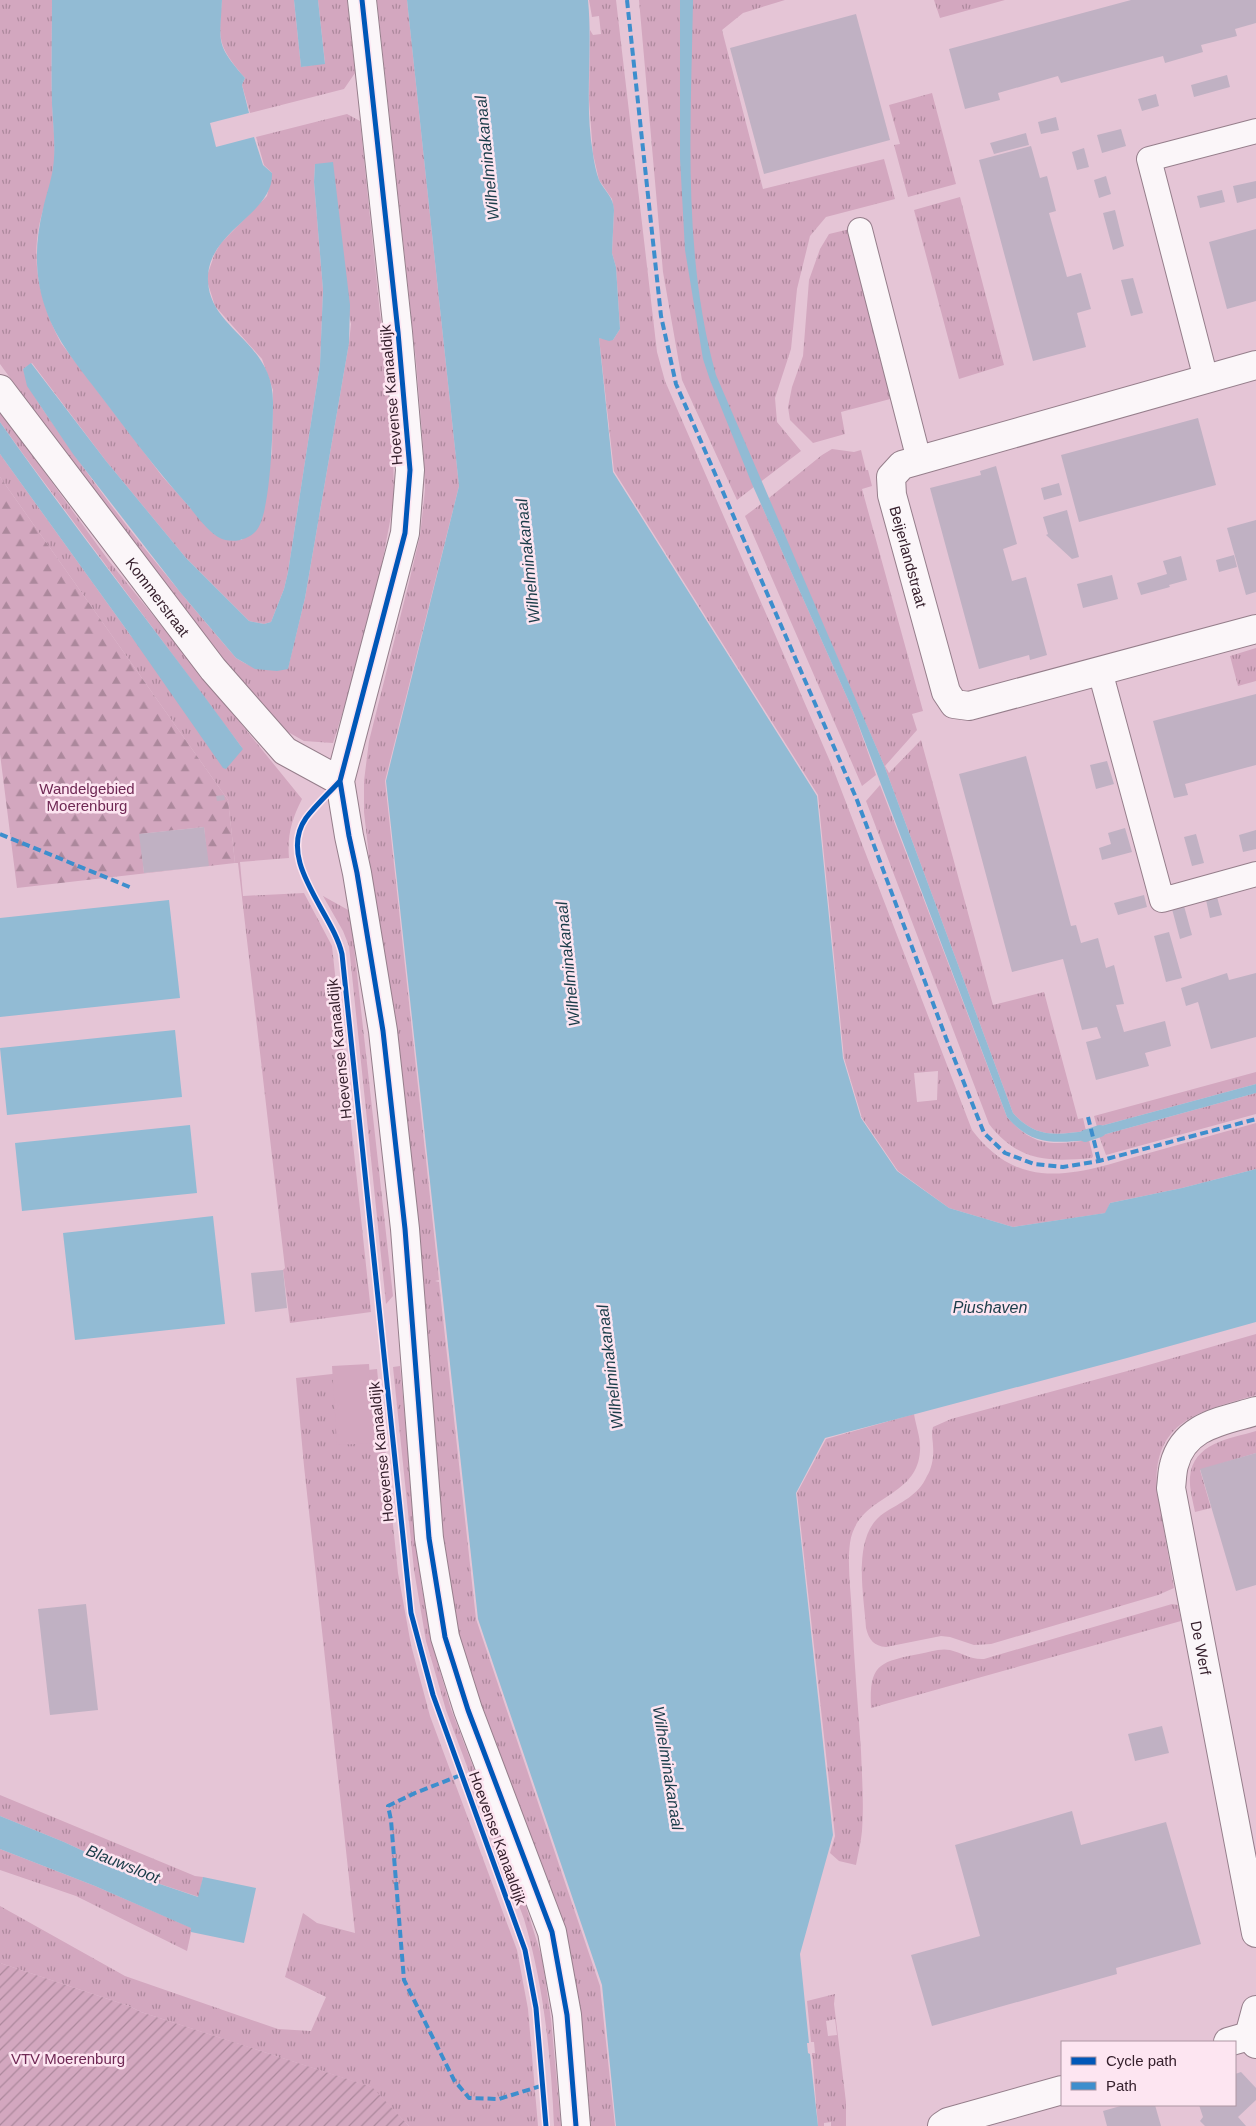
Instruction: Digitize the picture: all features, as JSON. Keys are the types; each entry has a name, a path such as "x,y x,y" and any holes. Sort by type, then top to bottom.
{"street":[{"name":"Hoevense Kanaaldijk","path":"362,0 397,323 410,470 405,533 340,781 383,1031 405,1229 429,1538 445,1637 468,1710 552,1932 567,2015 576,2126"},
{"name":"Beijerlandstraat","path":"1256,365 902,465 891,477 892,495 946,692 954,704 969,706 1256,629"},
{"name":"Kommerstraat","path":"0,389 220,676 285,751 340,781"},
{"name":"De Werf","path":"1256,1411 1204,1426 1192,1435 1182,1447 1174,1465 1171,1488 1256,1932"},
{"path":"1244,2041 1256,2010"},
{"path":"942,2126 948,2122 1061,2090"}],"lane":[{"path":"1206,379 1149,158 1256,131"},
{"path":"860,230 919,460"},
{"path":"1100,671 1162,900 1256,874"}],"green space":[{"path":"0,0 52,0 52,103 55,159 39,226 36,257 37,272 48,315 61,343 162,476 212,532 226,540 242,540 272,454 273,390 262,359 215,306 208,284 208,273 215,253 221,243 267,196 272,173 264,165 256,137 347,114 360,121 393,439 394,500 378,585 355,673 333,743 304,741 279,727 199,632 131,545 0,364","holes":["315,164 351,324 305,598 288,668 274,670 254,667 236,658 125,523 40,405 30,388 23,369 32,363 106,461 186,558 249,621 264,624 271,622 284,589 288,572 320,364 323,290 314,182"]},
{"path":"222,0 294,0 301,67 325,63 318,0 347,0 355,73 344,89 250,113 242,85 245,78 229,58 220,34"},
{"path":"377,0 407,0 459,486 385,781 439,1280 435,1281 439,1282 476,1619 600,1986 615,2126 588,2126 580,2030 474,1691 456,1627 446,1562 416,1271 364,812 364,781 369,741 420,536 425,490 416,361"},
{"path":"589,0 616,0 657,352 665,381 832,766 972,1130 997,1156 1021,1169 1059,1173 1090,1169 1256,1123 1256,1169 1182,1188 1110,1203 1106,1213 1013,1227 949,1208 898,1171 862,1118 844,1058 818,795 614,471 599,338 613,340 620,329 616,267 612,253 614,210 612,199 599,180 593,154 589,100 590,30 593,35 601,34 599,16 592,17","holes":["938,1071 937,1100 917,1102 914,1073"]},
{"path":"639,0 785,0 743,13 722,30 763,189 884,159 895,199 826,217 810,236 797,289 791,349 775,398 777,422 801,451 737,500 682,380 663,272"},
{"path":"934,0 1005,0 940,18"},
{"path":"932,93 956,184 908,197 894,145 900,144 889,105"},
{"path":"960,197 1004,365 959,379 914,210"},
{"path":"850,229 894,398 841,412 845,434 813,443 790,420 788,407 792,387 803,356 809,280 820,249 829,234"},
{"path":"0,411 109,561 302,799 291,827 289,858 240,862 243,896 304,893 332,946 371,1312 290,1323 238,863 235,863 228,800 0,477 0,454 131,636 243,749 23,454 0,422"},
{"path":"832,449 854,452 861,450 866,470 868,470 872,486 862,489 923,711 912,714 917,730 885,766 889,773 921,740 993,1005 1044,992 1078,1119 1083,1118 1086,1131 1046,1133 1030,1127 1013,1113 884,765 772,508 769,498"},
{"name":"Wandelgebied Moerenburg","path":"0,477 228,800 235,863 17,888 0,754","holes":["204,827 208,866 144,873 140,834"]},
{"path":"761,504 854,713 876,775 862,786 745,516"},
{"path":"1256,648 1256,681 1238,686 1230,656"},
{"path":"880,785 1007,1117 1024,1133 1045,1142 1060,1143 1089,1140 1092,1158 1061,1160 1035,1157 1011,1146 989,1124 866,801"},
{"path":"323,896 350,911 393,1296 386,1304 349,946 343,931"},
{"path":"1256,1072 1256,1084 1097,1127 1094,1116"},
{"path":"1256,1093 1256,1114 1106,1155 1099,1136"},
{"path":"1256,1334 1256,1395 1200,1413 1184,1422 1172,1433 1163,1447 1158,1466 1157,1490 1174,1588 1158,1595 991,1644 974,1645 941,1636 886,1647 875,1644 870,1639 866,1628 862,1582 863,1550 867,1535 874,1523 884,1513 914,1494 923,1483 929,1473 932,1462 933,1427 951,1419"},
{"path":"369,1364 374,1443 337,1445 332,1366"},
{"path":"400,1366 421,1583 433,1647 451,1709 524,1900 542,1958 551,2019 561,2126 554,2126 545,2021 531,1944 524,1919 446,1710 426,1641 414,1570 393,1367"},
{"path":"377,1369 398,1573 411,1645 430,1716 517,1950 528,2009 538,2126 409,2126 371,2087 141,2012 129,2006 0,1963 0,1906 125,1976 278,2029 311,2031 326,1997 285,1977 303,1913 317,1923 355,1933 296,1378"},
{"path":"914,1414 920,1446 916,1467 909,1479 898,1489 863,1515 855,1527 850,1543 849,1561 863,1801 862,1831 856,1865 839,1861 830,1853 835,1836 797,1493 826,1439"},
{"path":"1256,1431 1256,1453 1200,1470 1211,1508 1195,1512 1190,1477 1198,1457 1214,1444"},
{"path":"1172,1604 1178,1605 1181,1621 871,1708 872,1682 875,1674 879,1668 894,1660 942,1650 950,1650 984,1659"},
{"path":"0,1795 195,1876 203,1877 199,1897 139,1877 64,1842 0,1816"},
{"path":"0,1849 95,1886 192,1928 187,1951 76,1896 0,1870"},
{"name":"VTV Moerenburg","path":"0,1963 129,2006 141,2012 372,2087 409,2126 0,2126"},
{"path":"835,1994 834,2004 846,2102 846,2126 831,2126 831,2122 824,2123 824,2126 818,2126 812,2053 815,2053 814,2042 811,2042 807,2001","holes":["835,2019 837,2035 828,2036 826,2021"]}],"water":[{"path":"52,0 222,0 220,35 228,57 245,78 242,85 249,113 210,123 216,147 254,137 263,165 272,173 270,188 263,200 228,235 217,249 210,263 208,281 211,298 219,312 263,364 270,381 273,402 270,470 265,507 261,522 256,531 243,539 233,541 218,537 200,521 142,450 76,364 55,331 45,307 37,270 37,246 40,221 54,160"},
{"path":"294,0 318,0 325,64 301,67"},
{"path":"407,0 588,0 590,135 598,177 614,206 612,253 616,267 620,329 613,340 609,341 599,338 613,472 817,796 843,1058 861,1118 897,1171 949,1208 1013,1227 1105,1213 1110,1203 1182,1188 1256,1169 1256,1322 825,1438 796,1493 833,1835 800,1954 809,2043 807,2043 808,2053 810,2054 818,2126 616,2126 602,1985 478,1619 386,781 459,486"},
{"path":"680,0 693,0 690,141 693,236 705,329 716,375 884,765 1013,1113 1021,1121 1038,1131 1055,1134 1086,1131 1089,1140 1054,1142 1035,1138 1025,1133 1007,1117 854,713 752,484 710,380 703,359 685,250 680,158"},
{"path":"333,162 350,305 349,343 305,598 288,669 277,671 255,669 236,658 180,592 73,454 27,386 23,369 31,363 106,461 186,558 249,621 264,624 271,622 284,589 288,572 320,364 323,290 314,182 315,164"},
{"path":"0,422 243,749 226,769 223,768 0,454"},
{"path":"169,900 180,998 0,1017 0,918"},
{"path":"175,1030 182,1097 7,1115 0,1048"},
{"path":"1256,1084 1256,1093 1099,1136 1097,1127"},
{"path":"190,1125 197,1193 22,1211 15,1143"},
{"path":"213,1216 225,1324 75,1340 63,1233"},
{"path":"0,1816 64,1842 139,1877 198,1897 203,1877 256,1888 244,1943 191,1932 191,1928 95,1886 0,1849"}],"building":[{"path":"1131,0 1256,0 1256,23 1235,29 1237,36 1201,45 1203,52 1165,63 1163,56 1061,83 1058,76 998,93 1000,100 965,109 949,49"},
{"path":"856,14 890,140 764,174 730,48"},
{"path":"1227,75 1230,87 1194,97 1191,85"},
{"path":"1156,94 1159,106 1142,111 1138,99"},
{"path":"1056,117 1059,130 1041,134 1038,122"},
{"path":"1121,129 1126,146 1102,153 1097,135"},
{"path":"1026,133 1029,145 994,154 990,143"},
{"path":"1031,146 1040,178 1047,176 1056,211 1049,213 1067,277 1081,273 1091,309 1077,313 1086,347 1033,361 979,160"},
{"path":"1084,148 1089,167 1077,170 1072,152"},
{"path":"1106,176 1111,194 1099,198 1094,180"},
{"path":"1256,181 1256,198 1237,203 1233,186"},
{"path":"1222,190 1225,202 1200,208 1197,196"},
{"path":"1115,210 1124,246 1113,250 1103,213"},
{"path":"1256,229 1256,301 1227,309 1209,242"},
{"path":"1133,278 1143,313 1131,316 1121,280"},
{"path":"1198,418 1216,485 1079,522 1061,455"},
{"path":"996,466 1017,544 1003,549 1012,581 1026,577 1047,655 1030,660 1029,655 979,669 930,488 981,475 980,471"},
{"path":"1059,483 1062,495 1044,500 1041,488"},
{"path":"1067,510 1079,557 1072,559 1046,535 1048,534 1043,517"},
{"path":"1256,520 1256,592 1246,595 1227,528"},
{"path":"1234,555 1237,567 1219,572 1216,560"},
{"path":"1181,556 1187,580 1141,595 1137,583 1167,574 1163,561"},
{"path":"1112,575 1118,599 1083,608 1077,584"},
{"path":"1256,694 1256,765 1185,784 1188,795 1174,798 1153,721"},
{"path":"1026,756 1071,926 1076,925 1081,943 1098,938 1106,968 1114,965 1124,1004 1116,1005 1124,1032 1165,1021 1171,1046 1145,1053 1149,1066 1096,1080 1086,1042 1101,1038 1097,1027 1082,1030 1063,959 1012,972 959,774"},
{"path":"1107,761 1114,784 1096,789 1090,765"},
{"path":"224,795 225,800 217,801 216,796"},
{"path":"204,827 209,866 144,873 139,834"},
{"path":"1125,828 1132,852 1102,860 1099,848 1111,844 1108,833"},
{"path":"1256,830 1256,849 1243,852 1239,835"},
{"path":"1196,834 1204,863 1192,866 1184,837"},
{"path":"1144,895 1147,907 1118,915 1114,903"},
{"path":"1217,897 1222,915 1210,918 1206,900"},
{"path":"1184,906 1192,935 1180,939 1172,909"},
{"path":"1169,932 1182,978 1166,982 1154,936"},
{"path":"1227,973 1229,980 1256,973 1256,1037 1211,1049 1198,1002 1186,1006 1181,988"},
{"path":"283,1270 287,1308 255,1312 251,1273"},
{"path":"1256,1453 1256,1585 1236,1591 1200,1469"},
{"path":"86,1604 98,1710 50,1715 38,1609"},
{"path":"1162,1726 1169,1753 1135,1761 1128,1734"},
{"path":"1072,1811 1081,1845 1166,1822 1201,1944 1116,1968 1117,1974 932,2026 911,1955 980,1936 955,1845"},
{"path":"1241,2072 1256,2088 1256,2100 1238,2117 1246,2126 1205,2126 1200,2121 1203,2117 1199,2106 1236,2106 1236,2074"},
{"path":"1120,2106 1155,2106 1161,2126 1107,2126 1103,2111"}],"waterway":[{"path":"1085,1136 1100,1131"}],"marked path":[{"path":"627,0 661,316 676,384 857,800 946,1038 984,1133 1005,1153 1034,1164 1063,1167 1099,1161 1256,1119"},
{"path":"0,834 132,888"},
{"path":"1088,1117 1099,1161"},
{"path":"461,1775 388,1806 391,1820 404,1980 454,2080 469,2098 499,2099 544,2085"}],"cycle path":[{"path":"362,0 398,332 410,470 405,533 340,781 383,1031 405,1229 429,1538 445,1637 468,1710 552,1932 567,2015 576,2126"},
{"path":"340,781 306,818 299,835 298,852 309,887 337,938 342,954 411,1613 433,1695 525,1950 536,2008 546,2126"}],"water label":[{"name":"Wilhelminakanaal","path":"487,158"},
{"name":"Wilhelminakanaal","path":"528,561"},
{"name":"Wilhelminakanaal","path":"568,964"},
{"name":"Piushaven","path":"990,1307"},
{"name":"Wilhelminakanaal","path":"610,1367"},
{"name":"Wilhelminakanaal","path":"668,1768"},
{"name":"Blauwsloot","path":"123,1864"}]}
